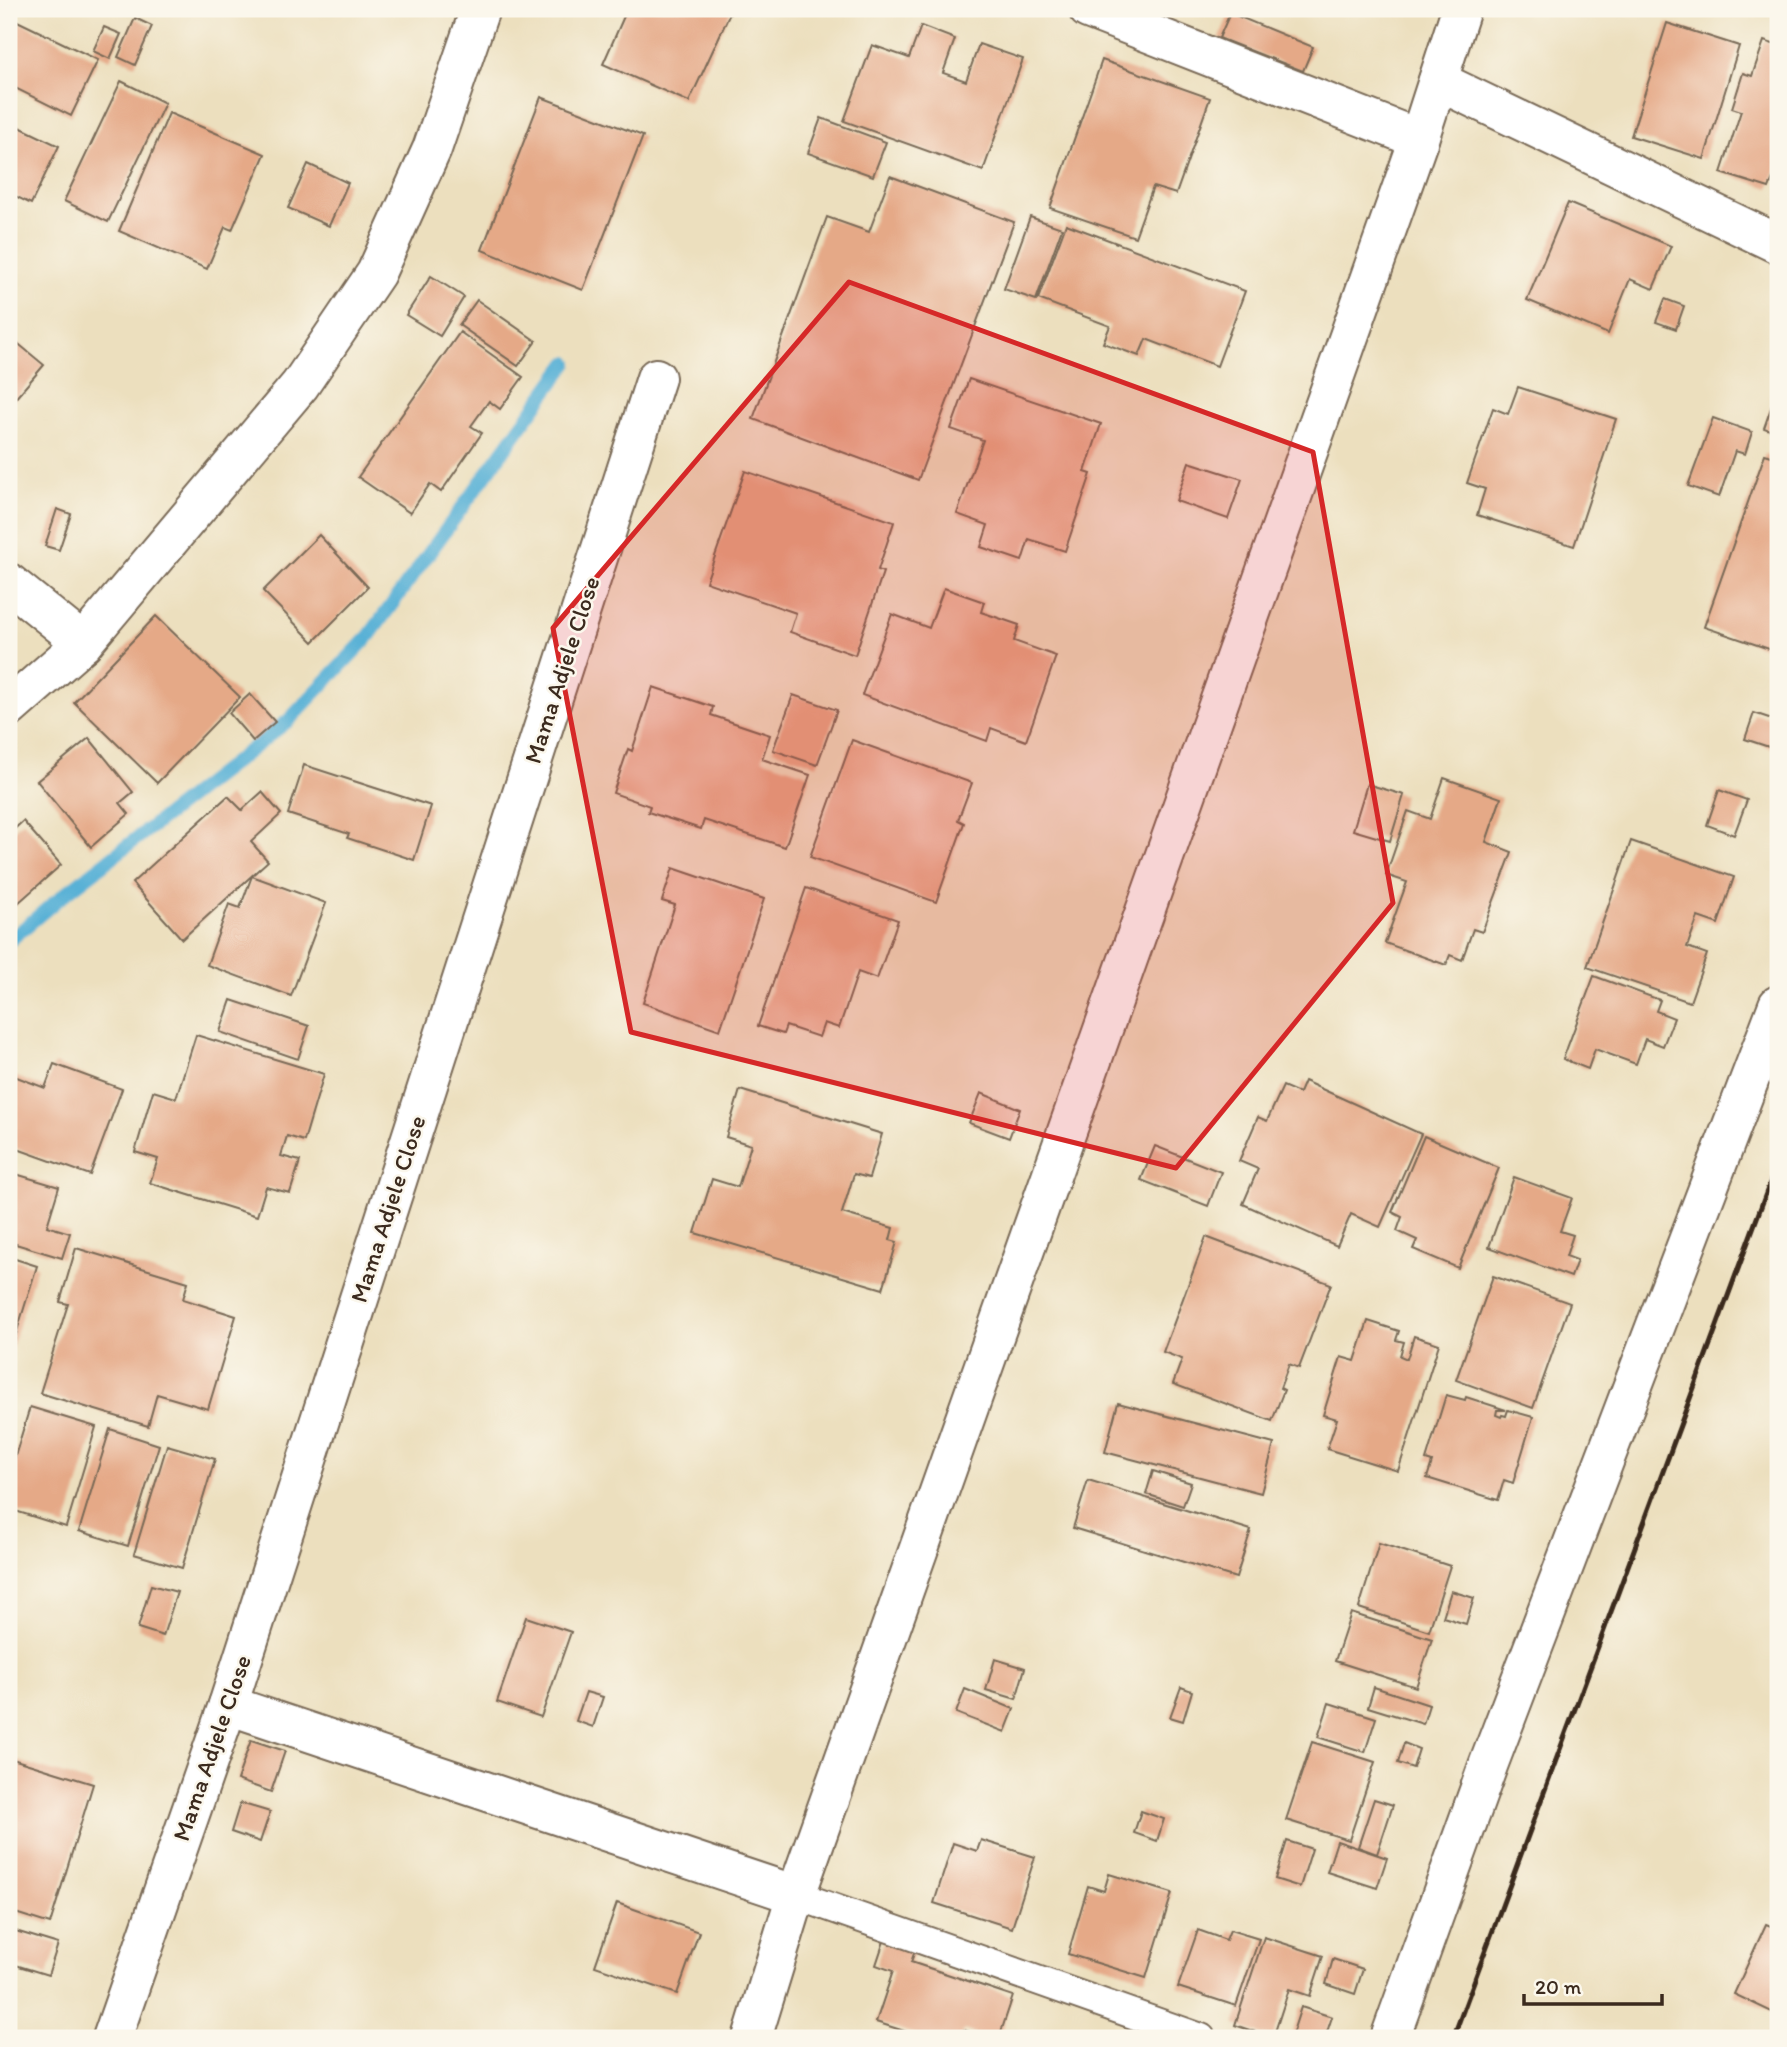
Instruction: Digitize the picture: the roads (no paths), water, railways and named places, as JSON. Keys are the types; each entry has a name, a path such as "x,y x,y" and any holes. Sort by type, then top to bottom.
{"street":[{"path":"9,708 83,643 300,385 376,273 432,149 480,9"},
{"path":"1088,9 1419,139"},
{"path":"752,2038 796,1895 1419,139 1461,9"},
{"path":"1438,81 1778,244"},
{"name":"Mama Adjele Close","path":"112,2038 228,1704 656,378"},
{"path":"9,583 83,643"},
{"path":"1390,2038 1489,1763 1778,1004"},
{"path":"228,1704 796,1895"}],"lane":[{"path":"796,1895 1201,2038"}],"waterway":[{"path":"9,941 56,901 289,720 369,636 567,363"}],"railway":[{"path":"1453,2038 1778,1161"}]}
